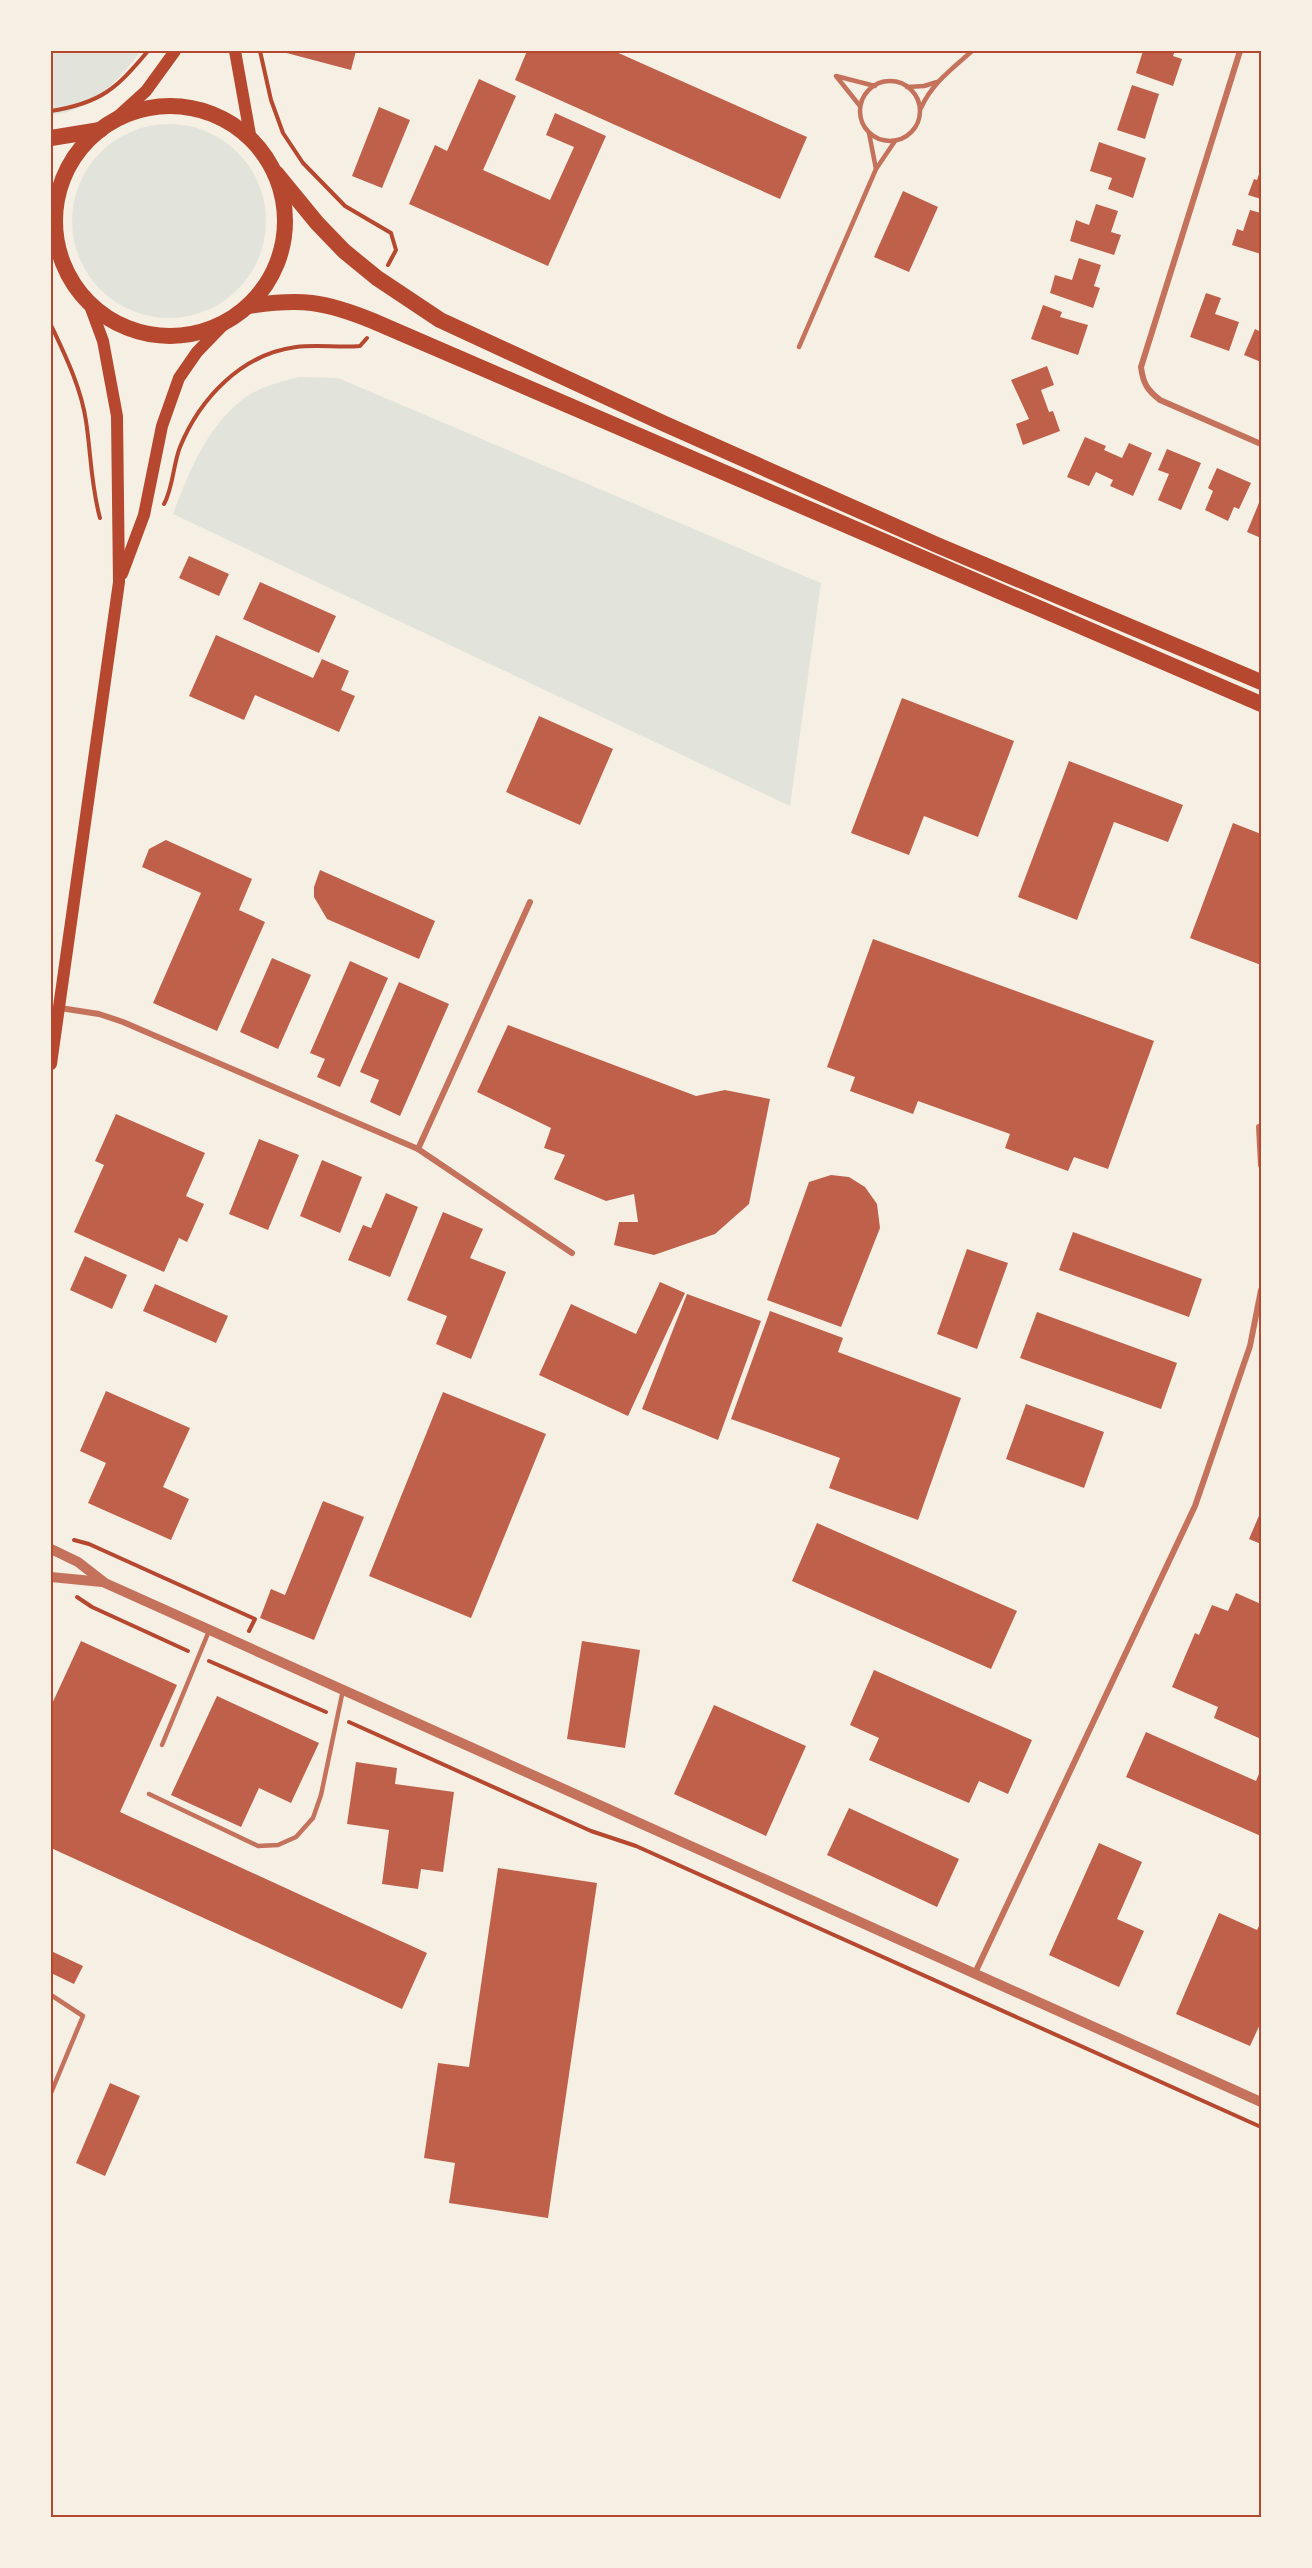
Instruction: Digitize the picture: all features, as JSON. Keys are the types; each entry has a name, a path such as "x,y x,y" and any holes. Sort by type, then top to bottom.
{"highway":[{"path":"51,138 107,125 160,107 209,112 232,124 264,153 276,173 317,223 344,251 377,278 440,320 654,419 937,545 1261,682"},
{"path":"68,275 57,247 55,221 57,195 82,147 107,125"},
{"path":"51,254 89,303 106,317 123,326 158,336 180,337 200,332 226,322 248,306 275,271 282,252 286,230 276,173"},
{"path":"248,306 302,301 323,303 373,321 1261,704"}],"main road":[{"path":"107,125 146,91 175,51"},
{"path":"235,51 251,140"},
{"path":"51,1064 119,582 117,416 112,380 89,303"},
{"path":"119,582 144,515 162,426 176,386 197,352 226,322"}],"street":[{"path":"1240,51 1141,367 1143,382 1150,393 1160,400 1261,444"},
{"path":"418,1149 530,902"},
{"path":"60,1008 99,1014 123,1022 418,1149 572,1253"},
{"path":"1259,1127 1261,1165"},
{"path":"975,1973 1195,1506 1250,1346 1261,1290"},
{"path":"51,1549 78,1562 105,1583 1261,2102"},
{"path":"51,1577 105,1583"}],"lane":[{"path":"799,347 876,169 896,141 912,132 926,96 937,81 972,51"},
{"path":"861,107 836,76 875,86"},
{"path":"876,169 869,133 863,124 861,107 865,95 875,86 891,81 907,87 924,87 937,81"},
{"path":"907,87 916,97 920,111"},
{"path":"869,133 886,141 896,141"},
{"path":"162,1745 209,1629"},
{"path":"149,1794 258,1846 278,1845 296,1837 313,1818 321,1796 343,1690"},
{"path":"51,1995 83,2016 51,2093"}],"path":[{"path":"51,111 96,100 129,73 148,51"},
{"path":"51,325 67,359 86,420 93,492"},
{"path":"70,1539 89,1544 255,1619 249,1631"},
{"path":"68,1591 92,1607 232,1671 591,1831 636,1846 1261,2127"},
{"path":"232,1671 235,1665"}],"shaded area":[{"path":"51,51 141,51 113,84 91,101 65,113 51,115"},
{"path":"169,124 188,126 206,132 230,146 244,160 258,184 264,202 266,221 264,240 258,258 244,282 230,296 206,310 188,316 169,318 150,316 132,310 108,296 94,282 80,258 74,240 72,221 74,202 80,184 94,160 108,146 132,132 150,126"},
{"path":"299,377 338,378 821,583 790,806 173,514 200,452 230,411 256,391"}],"building":[{"path":"279,51 356,51 351,70"},
{"path":"527,51 614,51 807,137 780,199 515,80"},
{"path":"1143,51 1175,51 1173,56 1182,59 1173,86 1136,73"},
{"path":"479,79 516,96 483,170 550,200 574,147 546,135 555,113 606,136 548,266 409,204 435,145 447,151"},
{"path":"1132,85 1159,94 1145,139 1117,130"},
{"path":"379,107 410,120 382,188 352,176"},
{"path":"1099,142 1146,158 1133,198 1108,189 1112,178 1090,171"},
{"path":"1261,168 1261,199 1248,195"},
{"path":"903,191 938,207 909,272 874,257"},
{"path":"1096,204 1118,211 1111,232 1121,235 1114,255 1070,241 1076,220 1089,225"},
{"path":"1250,210 1261,213 1261,254 1232,245 1237,229 1243,231"},
{"path":"1079,258 1101,265 1094,286 1100,288 1093,308 1050,293 1055,275 1072,280"},
{"path":"1206,293 1221,298 1215,314 1239,322 1229,351 1190,337"},
{"path":"1043,305 1062,312 1060,317 1088,325 1078,355 1031,339"},
{"path":"1255,329 1261,332 1261,362 1244,355"},
{"path":"1047,366 1054,385 1041,390 1049,412 1053,411 1060,431 1023,445 1016,424 1029,419 1011,380"},
{"path":"1085,437 1106,446 1104,450 1122,458 1129,443 1152,453 1133,496 1110,486 1113,480 1096,472 1089,486 1067,477"},
{"path":"1167,449 1201,463 1181,510 1158,500 1169,474 1158,470"},
{"path":"1217,468 1251,483 1239,509 1234,507 1228,521 1205,510 1213,491 1208,488"},
{"path":"1261,498 1261,538 1247,532"},
{"path":"189,556 229,574 219,596 179,578"},
{"path":"260,582 336,616 319,653 243,619"},
{"path":"216,635 313,678 322,659 349,671 341,690 355,696 339,732 255,695 244,720 189,696"},
{"path":"902,698 1014,741 978,837 924,816 909,855 851,833"},
{"path":"539,716 613,749 580,825 506,792"},
{"path":"1069,761 1183,805 1168,842 1114,822 1077,920 1018,897"},
{"path":"1233,823 1261,834 1261,965 1190,938"},
{"path":"166,840 252,879 239,910 265,922 217,1031 153,1003 201,893 142,867 149,849"},
{"path":"320,870 435,921 419,959 327,919 314,897 314,887"},
{"path":"873,939 1154,1041 1108,1169 1074,1157 1068,1171 1005,1148 1010,1134 918,1101 913,1114 850,1091 855,1077 827,1067"},
{"path":"272,958 311,975 278,1049 240,1032"},
{"path":"350,961 388,978 340,1087 317,1077 325,1059 310,1053"},
{"path":"399,982 449,1004 400,1116 370,1102 379,1080 360,1072"},
{"path":"508,1025 696,1096 725,1090 770,1099 749,1204 715,1234 654,1255 614,1245 619,1222 638,1222 634,1194 606,1201 554,1179 565,1155 544,1148 551,1128 477,1092"},
{"path":"116,1114 205,1153 186,1196 204,1204 187,1242 179,1238 164,1272 74,1232 104,1165 95,1161"},
{"path":"259,1139 299,1155 268,1230 229,1214"},
{"path":"322,1160 362,1177 340,1233 300,1216"},
{"path":"831,1175 849,1177 865,1187 877,1204 880,1228 841,1327 767,1300 809,1182"},
{"path":"386,1193 418,1207 390,1277 348,1260 363,1225 371,1228"},
{"path":"443,1212 483,1229 470,1258 506,1272 471,1359 436,1344 447,1316 407,1300"},
{"path":"1073,1232 1202,1279 1189,1317 1059,1270"},
{"path":"967,1249 1008,1263 977,1349 937,1334"},
{"path":"85,1256 127,1275 112,1309 70,1290"},
{"path":"660,1282 685,1293 628,1416 539,1375 571,1304 636,1334"},
{"path":"155,1284 228,1316 216,1343 143,1311"},
{"path":"687,1294 761,1321 718,1440 642,1409"},
{"path":"770,1311 843,1338 838,1352 961,1398 918,1520 829,1488 840,1458 731,1419"},
{"path":"1037,1312 1177,1363 1161,1409 1020,1358"},
{"path":"106,1391 190,1428 163,1487 189,1499 171,1540 88,1503 106,1463 80,1451"},
{"path":"443,1392 546,1434 471,1618 369,1576"},
{"path":"1026,1404 1104,1432 1084,1488 1006,1459"},
{"path":"323,1501 364,1517 314,1640 260,1618 271,1589 285,1595"},
{"path":"1261,1511 1261,1544 1249,1539"},
{"path":"817,1523 1017,1611 991,1669 792,1581"},
{"path":"1236,1593 1261,1604 1261,1739 1214,1718 1218,1707 1172,1687 1195,1633 1199,1635 1212,1605 1228,1611"},
{"path":"81,1641 177,1685 120,1812 427,1953 402,2009 51,1848 51,1786 53,1781 51,1780 51,1706"},
{"path":"582,1641 640,1650 625,1748 567,1739"},
{"path":"874,1670 1032,1740 1008,1794 979,1781 969,1803 869,1760 879,1738 850,1725"},
{"path":"217,1696 319,1743 291,1803 259,1788 241,1827 171,1795"},
{"path":"714,1705 806,1746 766,1836 674,1794"},
{"path":"1146,1732 1256,1781 1261,1769 1261,1836 1126,1777"},
{"path":"356,1762 397,1768 395,1784 454,1792 443,1872 421,1869 418,1889 382,1884 389,1830 347,1824"},
{"path":"849,1808 959,1859 937,1907 827,1855"},
{"path":"1099,1843 1142,1862 1117,1919 1144,1931 1119,1987 1049,1955"},
{"path":"498,1868 597,1883 548,2218 449,2203 455,2163 424,2158 438,2063 469,2067"},
{"path":"1219,1913 1257,1930 1261,1922 1261,2022 1250,2046 1176,2014"},
{"path":"51,1951 83,1966 74,1984 51,1973"},
{"path":"110,2083 140,2096 105,2176 76,2163"}]}
